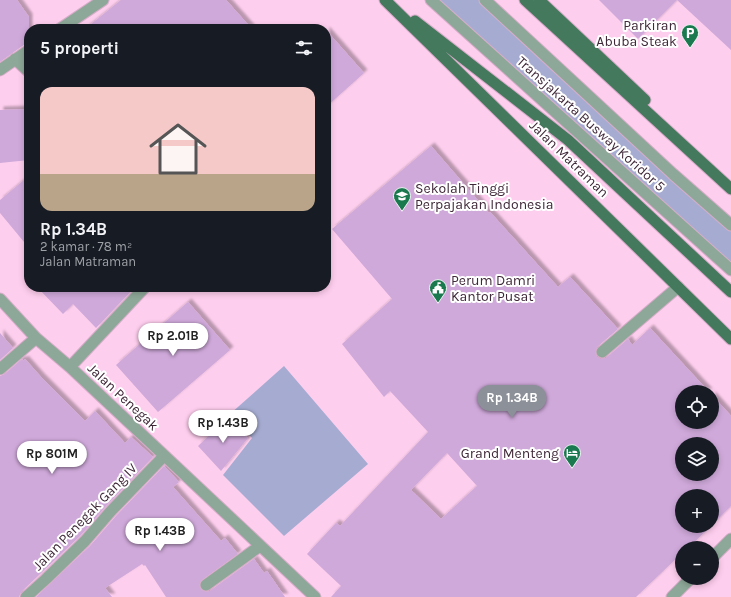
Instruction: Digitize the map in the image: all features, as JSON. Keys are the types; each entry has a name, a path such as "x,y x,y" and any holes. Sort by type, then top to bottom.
{"main road":[{"name":"Jalan Matraman","path":"387,0 731,340"},
{"name":"Jalan Matraman","path":"387,0 568,140 731,292"},
{"path":"525,0 731,189"},
{"path":"539,0 684,137 731,179"}],"street":[{"path":"67,24 103,0"},
{"name":"Transjakarta Busway Koridor 5","path":"431,0 731,270"},
{"name":"Transjakarta Busway Koridor 5","path":"485,0 673,174 731,225"},
{"path":"0,70 24,54"},
{"path":"15,60 24,68"},
{"path":"602,352 678,287"},
{"path":"70,367 140,292"},
{"name":"Jalan Penegak","path":"0,300 36,338 70,367 315,597"},
{"path":"0,369 36,338"},
{"name":"Jalan Penegak Gang IV","path":"26,597 85,541 111,511 164,456"},
{"path":"719,551 731,539"},
{"path":"206,585 260,546"},
{"path":"672,597 684,585"}],"shaded area":[{"path":"431,0 485,0 731,225 731,271"},
{"path":"284,366 368,464 284,536 223,475 252,438 230,414"}],"building":[{"path":"0,0 17,0 29,17 29,24 24,24 24,45 0,62"},
{"path":"121,0 226,0 248,24 91,24"},
{"path":"599,0 677,0 638,39"},
{"path":"677,0 731,0 731,50"},
{"path":"331,36 364,73 331,103"},
{"path":"24,109 24,161 0,163 0,110"},
{"path":"431,146 489,213 490,212 558,287 570,277 618,329 597,347 595,353 597,357 600,359 606,358 628,339 632,345 650,328 703,385 675,385 675,429 719,429 719,403 731,416 731,506 719,518 719,489 675,489 675,533 704,533 695,541 675,541 675,560 636,597 331,597 341,586 307,554 336,523 340,526 428,432 390,391 384,397 342,344 392,299 332,229","holes":["447,453 477,486 441,519 411,490"]},
{"path":"24,180 24,242 0,213 0,200"},
{"path":"42,292 130,292 96,328 73,304 63,314"},
{"path":"188,302 230,350 158,412 116,365"},
{"path":"0,333 13,348 0,360"},
{"path":"22,359 23,361 25,359 85,421 95,411 125,443 131,437 153,457 106,506 80,536 21,592 19,597 0,597 0,376 5,374"},
{"path":"228,418 248,438 221,471 198,446"},
{"path":"164,466 179,482 173,487 221,541 225,538 238,554 202,580 199,585 201,589 206,592 210,591 254,559 264,573 267,571 285,597 166,597 145,565 144,566 142,564 105,588 112,597 36,597 90,546 116,516"}],"place":[{"name":"Parkiran Abuba Steak","path":"690,48"},
{"name":"Sekolah Tinggi Perpajakan Indonesia","path":"402,211"},
{"name":"Perum Damri Kantor Pusat","path":"438,303"},
{"name":"Grand Menteng","path":"572,468"}]}
